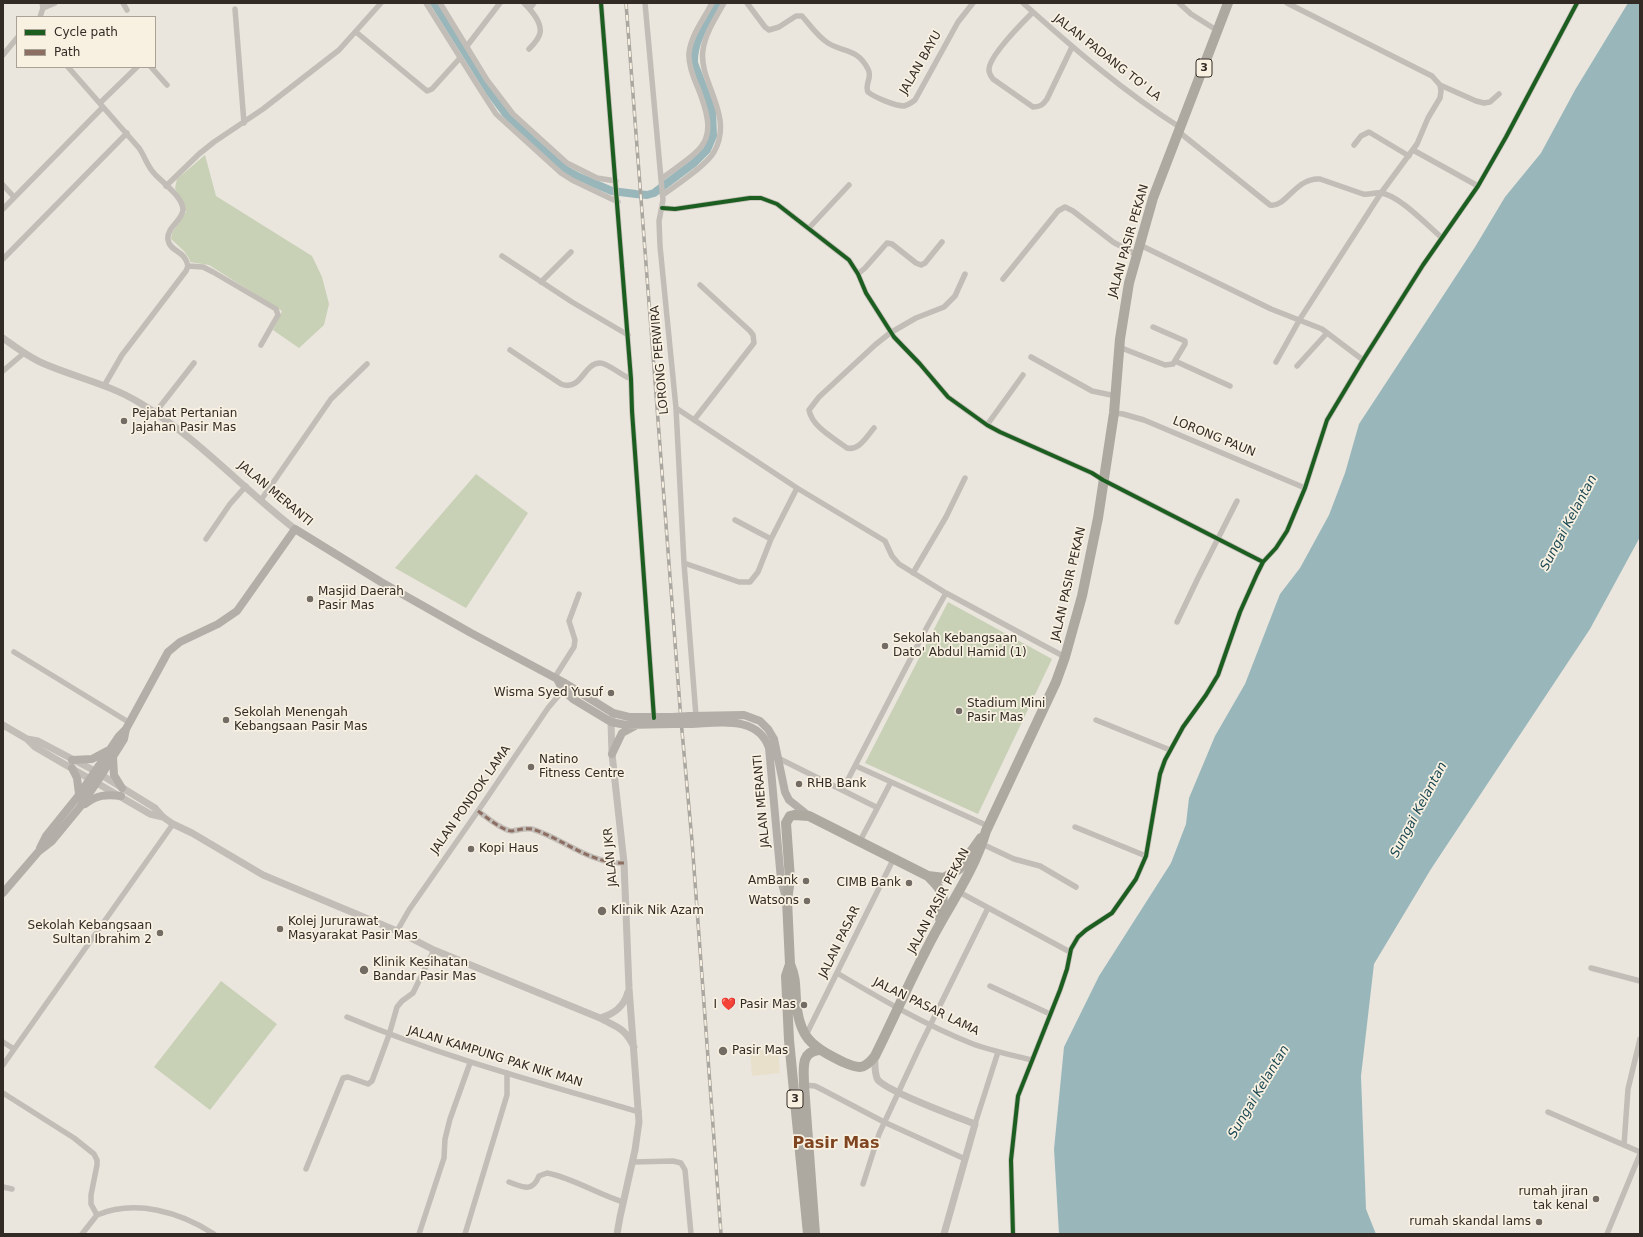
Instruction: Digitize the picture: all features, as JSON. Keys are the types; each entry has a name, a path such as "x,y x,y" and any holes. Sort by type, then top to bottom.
{"highway":[{"name":"3","path":"1180,130 1228,3"},
{"name":"JALAN PASIR PEKAN","path":"875,1056 940,925 960,892 982,844 987,829 1044,709 1065,657 1082,596 1098,518 1102,480 1114,413 1119,347 1129,283 1153,198 1180,130"},
{"name":"3","path":"875,1056 866,1065 856,1067 819,1050 806,1035 798,1019 795,976 790,964 787,900 790,879 786,823 790,816 809,816 860,841 893,860 928,876 944,878 959,869 987,829"},
{"path":"777,832 786,823"},
{"name":"3","path":"928,876 944,895 940,925"},
{"name":"3","path":"790,964 786,976 789,1040 810,1215 815,1234"},
{"name":"3","path":"808,1234 810,1215 804,1085 805,1059 811,1051 819,1050"}],"main road":[{"path":"39,851 46,836 113,756 124,739 128,726 168,652 180,642 218,624 237,611 296,529"},
{"name":"JALAN MERANTI","path":"296,529 381,582 471,633 556,678"},
{"path":"556,678 582,705 611,722 635,725 692,719 744,715 756,719 753,727 733,722 692,719"},
{"path":"565,688 613,713 629,717 654,718 673,721"},
{"name":"JALAN MERANTI","path":"756,719 768,729 772,735 778,758 782,786 789,800 809,816"},
{"path":"612,754 622,733 635,725"},
{"path":"3,893 39,851 52,841 80,807 111,747 128,726"},
{"name":"JALAN MERANTI","path":"753,727 764,736 769,748 781,880 787,900"},
{"path":"79,795 79,785 72,764 92,759 111,747"},
{"path":"80,807 98,796 122,792 114,775 113,756"}],"street":[{"path":"40,16 42,6 55,3"},
{"path":"123,3 127,10"},
{"path":"166,186 199,154 214,142 244,122 334,54 356,32 381,3"},
{"path":"426,3 496,114 552,166 572,180 618,199"},
{"path":"440,3 487,80 508,109 556,154 580,171 597,178 616,182"},
{"path":"467,46 500,3"},
{"path":"524,3 530,8 538,23 540,34 537,41 529,49"},
{"path":"530,8 534,3"},
{"path":"601,3 618,199 651,652 654,718"},
{"name":"LORONG PERWIRA","path":"645,3 662,180 662,208 659,221 660,246 676,408 692,719"},
{"path":"662,180 694,155 706,140 708,123 701,96 690,66 689,53 691,44 712,3"},
{"path":"662,192 691,174 714,152 719,138 720,126 717,105 705,71 702,51 711,28 724,3"},
{"name":"JALAN BAYU","path":"747,3 764,27 769,30 779,27 796,16 802,16 829,44 852,52 864,63 870,74 866,87 868,92 898,105 904,106 911,104 915,100 958,22 973,3"},
{"name":"JALAN PADANG TO' LA","path":"1023,3 1072,47 1180,130 1270,205 1276,206 1305,181 1315,178 1363,194 1369,195 1381,193"},
{"path":"1179,3 1191,14 1218,31"},
{"path":"1288,3 1432,76 1440,85 1465,97 1484,103 1494,100 1499,94"},
{"path":"1014,1234 1011,1160 1018,1096 1039,1046 1067,969 1073,944 1086,930 1112,913 1136,879 1146,856 1160,774 1170,750 1183,727 1206,695 1218,674 1240,612 1264,562 1276,548 1287,530 1305,488 1327,420 1363,360 1442,238 1478,186 1506,137 1577,3"},
{"path":"235,9 244,122"},
{"path":"1033,12 1003,45 990,64 988,70 993,79 1032,107 1038,107 1044,104 1047,99 1072,47"},
{"path":"356,32 427,91 432,89 460,58"},
{"path":"3,55 16,39"},
{"path":"69,68 127,133 145,156 152,171 180,200 183,210 169,234 168,239 174,249 184,255 188,266 180,280 122,355 104,386"},
{"path":"3,209 136,68"},
{"path":"152,68 167,85"},
{"path":"1276,362 1300,319 1381,193 1414,150 1440,98 1440,85"},
{"path":"1354,145 1361,136 1369,132 1409,156"},
{"path":"3,259 127,133"},
{"path":"1414,150 1478,186"},
{"path":"3,185 14,197"},
{"path":"809,228 849,185"},
{"path":"1381,193 1399,202 1442,238"},
{"path":"662,208 675,209 750,198 761,198 777,204 849,260 858,274 866,293 890,333 920,364 945,394 987,425 1092,473 1102,480 1264,562"},
{"path":"1003,279 1058,211 1065,207 1073,210 1113,242 1137,255"},
{"path":"858,274 887,243 892,244 916,263 921,265 925,264 942,242"},
{"path":"1140,245 1271,308 1300,319 1327,333 1363,360"},
{"path":"541,282 571,252"},
{"path":"502,256 613,327 628,334"},
{"path":"188,266 203,267 230,281 276,309 278,314 261,345"},
{"path":"874,428 857,447 851,449 847,448 815,423 810,417 809,410 819,397 874,345 890,333 916,318 944,307 955,296 965,274"},
{"path":"694,420 754,343 753,335 750,331 700,285"},
{"path":"1119,347 1165,365 1170,365 1176,361 1185,344 1185,341 1153,326"},
{"path":"1297,366 1327,333"},
{"name":"JALAN MERANTI","path":"3,338 24,353 46,365 104,386 139,402 155,412 184,433 296,529"},
{"path":"510,350 566,386 574,384 590,368 599,363 604,364 631,379"},
{"path":"3,371 24,353"},
{"path":"1031,357 1092,391 1116,396"},
{"path":"1176,361 1230,386"},
{"path":"155,412 194,363"},
{"path":"261,500 331,399 367,364"},
{"path":"987,425 1023,375"},
{"path":"676,408 796,488 885,541 895,560 913,573 946,593 1065,657"},
{"name":"LORONG PAUN","path":"1114,413 1144,420 1305,488"},
{"path":"913,573 946,517 965,478"},
{"path":"206,539 230,504 246,486"},
{"path":"684,563 739,582 750,582 758,572 796,488"},
{"path":"1177,622 1237,502"},
{"path":"735,520 772,539"},
{"path":"843,789 946,593"},
{"path":"556,678 574,647 575,640 569,621 578,594"},
{"path":"14,652 128,726"},
{"name":"JALAN PONDOK LAMA","path":"397,931 409,910 548,708 565,688"},
{"name":"JALAN JKR","path":"613,713 611,722 612,754 624,863 629,988 639,1112 638,1133 633,1162 617,1234"},
{"path":"1096,720 1170,750"},
{"path":"3,726 27,739 35,747 72,764 122,792 150,814 163,817 263,875 397,931 434,950 600,1018 622,1029 634,1047"},
{"path":"778,758 843,789 876,807"},
{"path":"856,766 987,829"},
{"path":"860,841 876,807 891,782"},
{"path":"478,811 505,829 532,829 591,856 609,862 624,863"},
{"path":"3,1065 64,981 173,824"},
{"path":"1075,827 1146,856"},
{"path":"982,844 1014,859 1040,866 1076,887"},
{"name":"JALAN PASAR","path":"806,1035 893,860"},
{"path":"960,892 1070,952"},
{"path":"863,1184 884,1122 988,908"},
{"path":"306,1169 343,1078 348,1077 368,1084 371,1083 389,1035 397,1008 402,1001 412,993 434,950"},
{"path":"1591,968 1640,981"},
{"name":"JALAN PASAR LAMA","path":"837,973 898,1009 931,1025 974,1044 998,1052 1032,1060"},
{"path":"990,986 1050,1014"},
{"path":"600,1018 610,1015 617,1010 625,1001 629,988"},
{"name":"JALAN KAMPUNG PAK NIK MAN","path":"347,1017 389,1035 470,1063 639,1112"},
{"path":"1624,1145 1628,1089 1640,1039"},
{"path":"3,1042 14,1049"},
{"path":"944,1234 975,1124 998,1052"},
{"path":"875,1056 876,1073 878,1080 882,1084 975,1124"},
{"path":"419,1234 444,1158 445,1139 450,1119 470,1063"},
{"path":"465,1234 507,1095 507,1073"},
{"path":"804,1085 815,1086 884,1122 965,1159"},
{"path":"3,1094 74,1138 94,1154 97,1160 97,1166 91,1195 91,1204 97,1215"},
{"path":"1548,1112 1640,1153 1607,1234"},
{"path":"633,1162 673,1161 680,1163 685,1170 691,1234"},
{"path":"509,1182 524,1187 531,1187 536,1183 540,1176 547,1173 623,1202"},
{"path":"3,1187 12,1189"},
{"path":"82,1234 97,1215 124,1208 159,1211 187,1219 214,1234"}],"green space":[{"path":"205,155 216,196 312,256 322,277 329,304 324,325 299,348 273,330 282,311 209,265 190,262 184,251 171,239 172,233 186,212 175,188 177,179"},
{"path":"476,474 528,513 466,608 395,568"},
{"name":"Stadium Mini Pasir Mas","path":"948,602 1052,659 978,814 865,763"},
{"path":"221,981 277,1024 210,1110 154,1067"}],"shaded area":[{"path":"778,1049 780,1073 752,1076 750,1051"}],"water":[{"name":"Sungai Kelantan","path":"1628,3 1640,3 1640,537 1590,629 1431,869 1374,964 1361,1076 1366,1209 1376,1234 1059,1234 1054,1149 1064,1047 1099,976 1171,863 1186,824 1189,798 1215,736 1245,684 1280,594 1300,568 1329,515 1345,473 1359,424 1475,247 1505,197 1541,153 1575,90"}],"waterway":[{"path":"434,3 489,91 506,114 534,142 566,170 579,177 612,191 647,195 654,193 694,163 707,150 713,136 712,110 694,63 694,55 698,39 717,3"}],"railway":[{"path":"626,3 681,720 692,841 721,1234"}],"marked path":[{"path":"478,811 504,829 512,831 532,829 588,855 612,862 624,863"}],"cycle path":[{"path":"601,3 631,379 654,718"},
{"path":"1013,1234 1011,1160 1018,1096 1060,990 1067,969 1071,949 1078,937 1112,913 1136,879 1146,856 1160,774 1165,760 1183,727 1206,695 1218,675 1240,612 1257,574 1263,562 1276,548 1287,531 1305,488 1327,420 1423,265 1478,186 1506,137 1577,3"},
{"path":"662,208 675,209 750,198 761,198 777,204 849,260 858,274 866,293 894,337 920,364 948,397 987,425 1000,432 1092,473 1263,562"}],"place":[{"name":"Pejabat Pertanian Jajahan Pasir Mas","path":"124,421"},
{"name":"Masjid Daerah Pasir Mas","path":"310,599"},
{"name":"Sekolah Kebangsaan Dato' Abdul Hamid (1)","path":"885,646"},
{"name":"Wisma Syed Yusuf","path":"611,693"},
{"name":"Stadium Mini Pasir Mas","path":"959,711"},
{"name":"Sekolah Menengah Kebangsaan Pasir Mas","path":"226,720"},
{"name":"Natino Fitness Centre","path":"531,767"},
{"name":"RHB Bank","path":"799,784"},
{"name":"Kopi Haus","path":"471,849"},
{"name":"AmBank","path":"806,881"},
{"name":"CIMB Bank","path":"909,883"},
{"name":"Watsons","path":"807,901"},
{"name":"Klinik Nik Azam","path":"602,911"},
{"name":"Kolej Jururawat Masyarakat Pasir Mas","path":"280,929"},
{"name":"Sekolah Kebangsaan Sultan Ibrahim 2","path":"160,933"},
{"name":"Klinik Kesihatan Bandar Pasir Mas","path":"364,970"},
{"name":"I ❤️ Pasir Mas","path":"804,1005"},
{"name":"Pasir Mas","path":"723,1051"},
{"name":"rumah jiran tak kenal","path":"1596,1199"},
{"name":"rumah skandal lams","path":"1539,1222"}],"district":[{"name":"Pasir Mas","path":"836,1144"}]}
